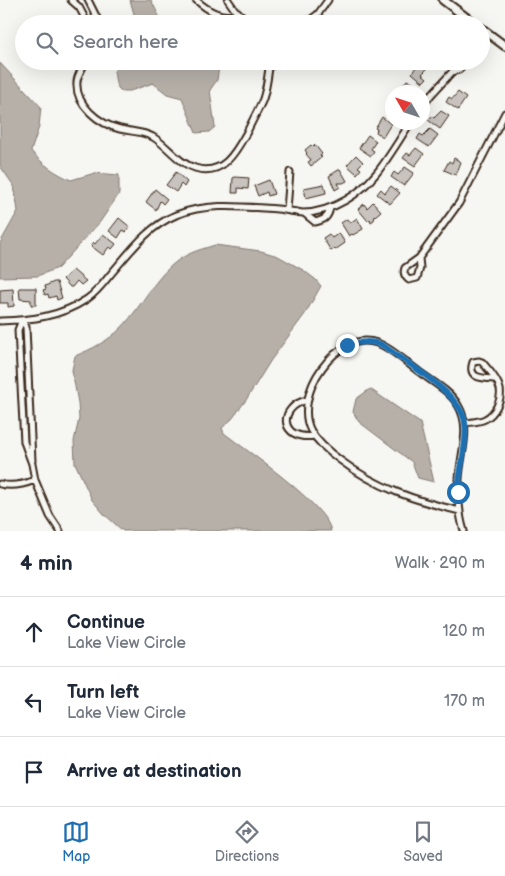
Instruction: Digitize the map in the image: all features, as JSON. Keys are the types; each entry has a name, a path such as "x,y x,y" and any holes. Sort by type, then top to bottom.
{"main road":[{"path":"443,0 463,15"},
{"path":"490,35 505,46"}],"street":[{"path":"71,0 79,7 83,15"},
{"path":"88,0 96,15"},
{"path":"196,0 211,11 221,15"},
{"path":"228,0 242,15"},
{"path":"317,15 328,0"},
{"path":"234,15 238,12"},
{"path":"82,70 77,79 78,96 88,110 112,126 148,134 190,166 196,169 208,170 224,165 236,152 261,104 268,70"},
{"path":"430,96 452,72 459,70"},
{"path":"420,258 463,196 505,113"},
{"path":"0,321 55,315 88,298 102,286 142,237 175,215 192,209 212,206 287,210 304,213 330,208 347,200 364,188 407,130"},
{"path":"287,210 290,172"},
{"path":"304,213 314,222 323,220 328,216 330,208"},
{"path":"22,320 18,330 24,442 32,464"},
{"path":"22,320 26,327 32,464 35,480 50,516 60,531"},
{"path":"460,511 427,504 383,487 329,452 314,436 310,430 307,418 307,400 310,388 325,365 337,352 347,345 376,342 443,389 458,404 465,422 459,477 460,511 464,531"},
{"path":"465,422 482,420 491,415 495,410 501,390 495,379 482,362 473,362 472,373 476,376 495,379"},
{"path":"307,400 299,401 288,411 286,420 288,428 293,434 299,437 314,436"},
{"path":"0,484 26,484 35,480"}],"shaded area":[{"path":"130,0 151,0 158,15 134,15"},
{"path":"0,63 41,107 39,127 31,151 40,160 54,171 71,180 95,173 119,175 119,194 100,222 58,268 37,276 0,277 0,243 18,211 14,186 0,166"},
{"path":"219,70 217,80 210,90 215,127 209,132 196,133 182,98 167,94 153,83 130,91 120,91 116,84 114,71"},
{"path":"215,245 261,251 278,256 303,270 321,286 305,314 271,360 246,400 232,419 222,428 224,433 285,479 316,507 326,520 331,531 123,531 92,500 75,463 74,441 79,419 72,370 75,356 100,344 121,328 160,278 178,260"},
{"path":"370,389 420,423 434,482 418,478 412,462 359,422 353,412 356,399"}],"building":[{"path":"414,70 426,70 422,74 427,78 423,82 412,73"},
{"path":"407,80 414,84 414,85 403,85"},
{"path":"458,92 466,98 458,110 446,102 449,97 452,99"},
{"path":"441,111 449,116 440,129 430,122 432,116 434,118"},
{"path":"382,117 385,119 385,130 387,130 383,137 376,132 377,129 375,128"},
{"path":"430,129 438,135 429,147 417,139 420,134 423,136"},
{"path":"368,135 376,141 371,149 374,151 371,156 359,148"},
{"path":"311,145 313,147 315,145 322,154 320,156 322,157 311,166 308,162 311,160 305,150"},
{"path":"416,148 424,154 415,166 403,158 407,153 410,155"},
{"path":"356,155 363,162 358,167 361,169 357,174 347,165"},
{"path":"454,158 461,162 456,175 444,170 449,161 452,163"},
{"path":"405,167 414,173 404,186 391,177 394,172 398,175"},
{"path":"340,169 347,181 338,183 340,187 335,190 329,176"},
{"path":"176,172 187,182 184,187 181,184 176,192 166,185"},
{"path":"233,178 249,178 248,189 238,188 238,193 232,193"},
{"path":"269,180 274,194 268,196 267,192 258,196 254,186"},
{"path":"324,184 326,193 306,198 304,188"},
{"path":"391,186 400,193 390,204 377,194 381,189 385,193"},
{"path":"155,189 167,199 163,204 160,201 156,210 146,202"},
{"path":"373,202 381,211 371,222 358,209 364,204 367,208"},
{"path":"119,218 130,227 126,232 123,230 118,238 109,231"},
{"path":"357,218 363,229 349,236 341,223 347,219 350,223"},
{"path":"339,233 345,243 331,251 323,238 329,234 332,238"},
{"path":"103,234 116,244 112,249 109,247 103,255 91,246"},
{"path":"73,270 86,281 81,285 77,281 70,287 63,279"},
{"path":"57,282 62,298 57,300 56,296 49,298 48,294 45,295 43,290 46,289 45,286"},
{"path":"19,288 36,288 36,305 31,305 31,300 20,299"},
{"path":"13,289 14,306 8,307 8,303 0,303 0,290"}],"route":[{"path":"347,345 376,342 384,346 443,389 458,404 465,422 465,435 458,492"}]}
